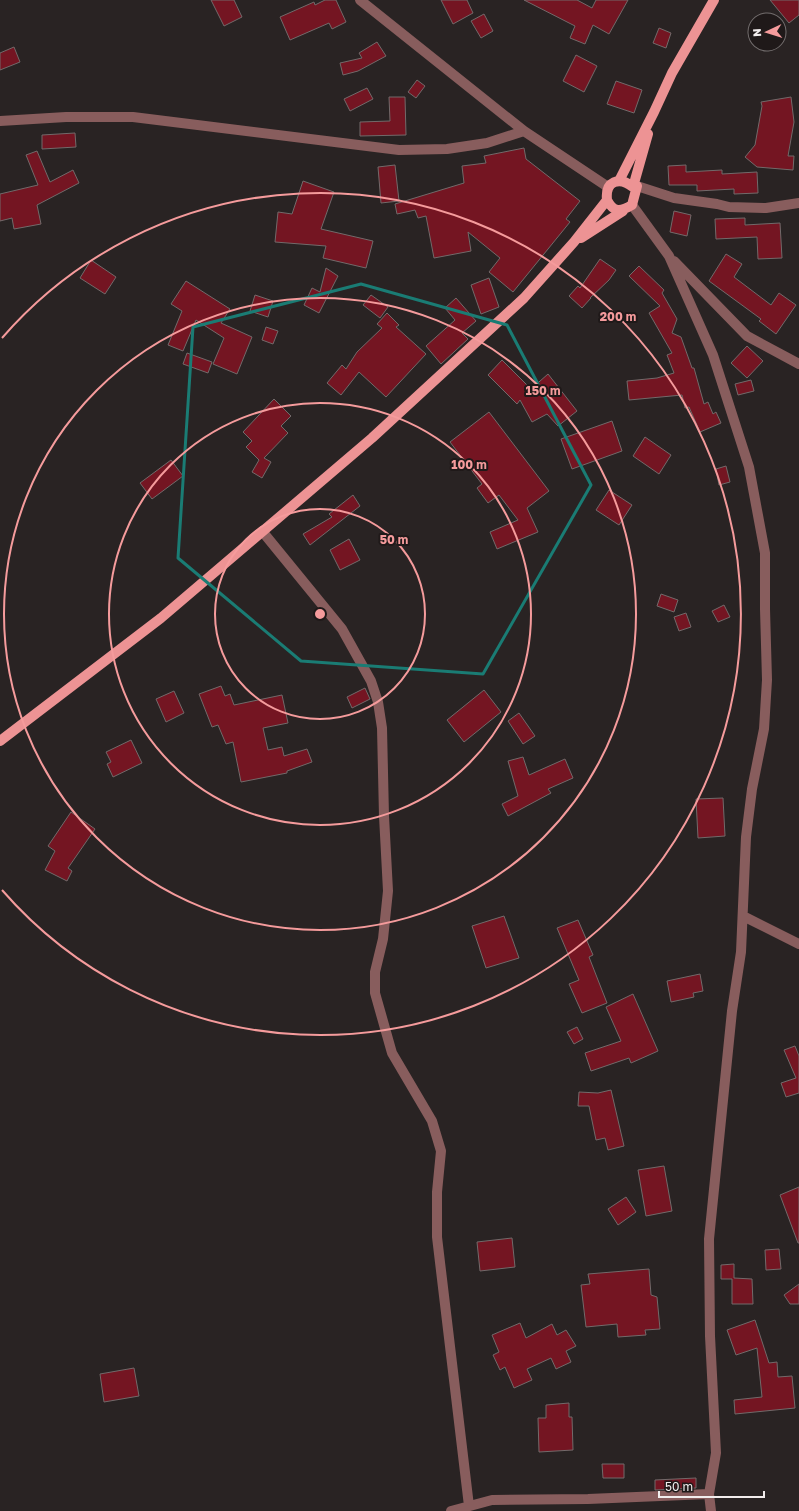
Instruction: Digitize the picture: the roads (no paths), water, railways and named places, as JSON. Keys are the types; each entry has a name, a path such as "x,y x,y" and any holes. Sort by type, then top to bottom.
{"main road":[{"path":"619,181 672,73 714,0"},
{"path":"574,242 632,205 635,186 654,112"},
{"path":"623,211 616,210 610,206 606,194 608,187 619,181 627,182 635,186"},
{"path":"0,740 161,618 372,438 518,303 574,242 607,200"}],"street":[{"path":"360,0 524,131 608,187"},
{"path":"0,121 66,117 132,118 399,150 447,149 487,143 524,131"},
{"path":"635,186 674,198 729,207 766,208 799,203"},
{"path":"632,205 669,256 746,336 799,364"},
{"path":"669,256 713,355 749,467 765,553 767,680 765,722 752,789 746,837 741,952 732,1011 709,1239 710,1336 716,1453 709,1494 711,1511"},
{"path":"262,531 342,629 371,681 378,702 382,728 384,816 388,891 382,939 375,972 375,993 392,1053 432,1121 442,1151 437,1192 437,1237 469,1506"},
{"path":"742,916 799,944"},
{"path":"451,1511 492,1500 588,1499 709,1494"}]}
